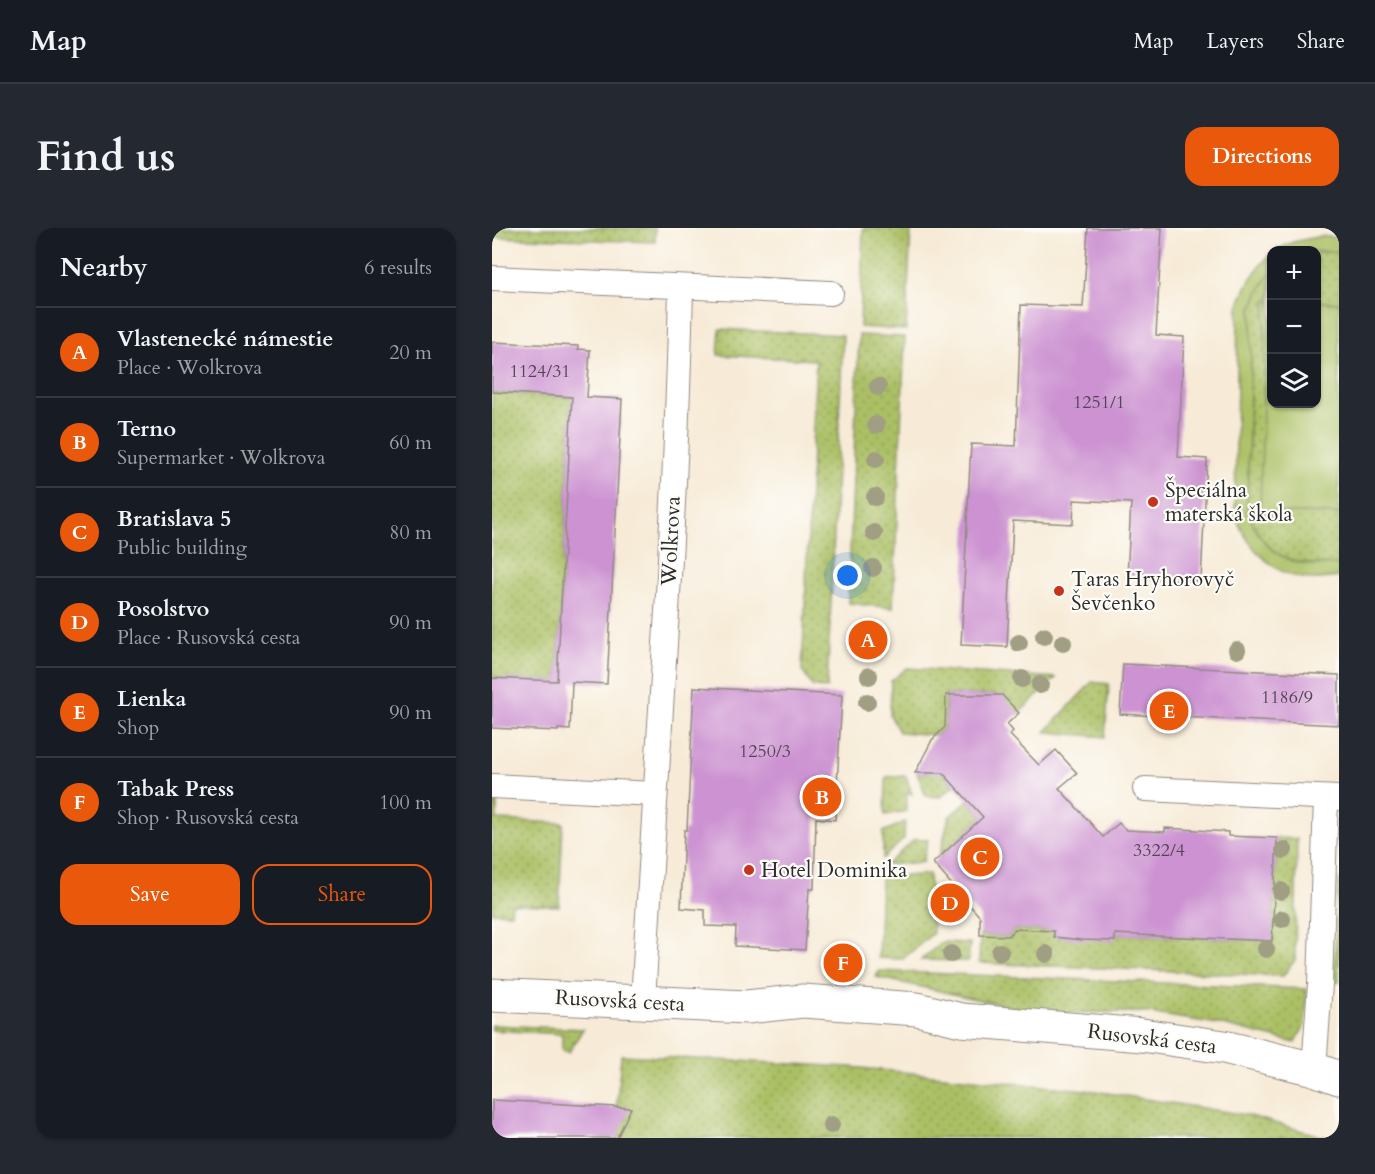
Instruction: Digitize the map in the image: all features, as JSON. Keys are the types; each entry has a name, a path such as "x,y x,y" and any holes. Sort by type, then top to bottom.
{"street":[{"path":"492,278 831,293"},
{"name":"Wolkrova","path":"643,1002 673,520 681,287"},
{"path":"492,786 655,794"},
{"path":"1145,789 1333,798 1320,984 1327,1074"},
{"name":"Rusovská cesta","path":"492,995 747,1007 802,1020 917,1027 961,1020 1142,1035 1224,1047 1327,1074"}],"green space":[{"path":"492,228 655,228 655,242 492,237"},
{"path":"863,228 911,228 906,330 860,327"},
{"path":"1321,236 1339,238 1339,252 1321,251 1321,246 1284,246"},
{"path":"1321,252 1339,252 1339,303 1321,302"},
{"path":"1267,258 1267,278 1252,308 1247,510 1262,538 1281,556 1307,564 1339,564 1339,577 1301,578 1276,568 1256,550 1235,515 1238,308 1251,279"},
{"path":"1267,278 1261,512 1339,514 1339,564 1307,563 1281,556 1262,539 1247,510 1252,308"},
{"path":"1266,301 1267,408 1321,408 1321,302 1339,303 1339,514 1260,512"},
{"path":"720,329 843,335 827,688 813,687 802,671 816,360 718,355"},
{"path":"859,335 905,337 893,608 848,603"},
{"path":"492,393 572,397 557,681 492,678"},
{"path":"907,668 1056,678 1018,714 998,695 946,695 945,727 937,735 899,732 890,715 891,681"},
{"path":"1092,682 1109,684 1105,737 1045,732"},
{"path":"938,767 954,786 940,797 926,796 917,773 930,773"},
{"path":"906,776 912,794 907,793 906,811 885,815 886,777"},
{"path":"492,799 497,799 497,820 563,823 559,906 512,904 511,913 492,912"},
{"path":"968,800 983,817 939,858 949,817"},
{"path":"905,822 904,839 883,858 883,832"},
{"path":"1277,838 1297,839 1295,960 1283,976 979,963 980,935 1008,936 1015,929 1054,931 1055,937 1114,941 1115,934 1272,941"},
{"path":"915,839 928,840 923,862 886,865"},
{"path":"929,874 933,933 903,959 878,958 881,878"},
{"path":"1339,878 1339,982 1333,982"},
{"path":"942,942 970,943 968,961 921,960"},
{"path":"879,971 1307,989 1305,1025 1295,1043 1218,1024 1142,1012 1039,1013 876,977"},
{"path":"492,1025 583,1029 569,1052 562,1051 562,1034 492,1030"},
{"path":"621,1055 851,1067 1095,1091 1246,1115 1328,1138 597,1138 617,1103"}],"building":[{"path":"1088,228 1162,228 1156,335 1184,337 1178,457 1207,459 1201,581 1127,577 1131,503 1074,500 1073,524 1013,521 1007,647 961,645 971,444 1016,446 1021,305 1083,307"},
{"path":"492,342 578,346 578,349 590,350 587,397 622,399 607,684 572,682 570,730 492,728 492,678 557,681 572,397 492,392"},
{"path":"1123,664 1339,675 1339,725 1120,714"},
{"path":"694,687 842,695 835,820 816,818 814,889 809,889 805,950 735,946 736,927 705,926 705,910 681,908"},
{"path":"946,695 1002,695 1019,713 1007,724 1013,731 1010,735 1039,765 1056,750 1077,773 1059,788 1103,837 1119,823 1126,830 1165,832 1165,828 1228,832 1228,836 1277,838 1272,941 1115,934 1115,941 1082,940 1054,937 1054,931 1015,929 1008,936 980,935 980,917 933,863 983,817 943,773 915,773 932,740 945,727"},
{"path":"492,1100 631,1108 617,1138 492,1138"}],"place":[{"name":"Špeciálna materská škola","path":"1153,502"},
{"name":"Taras Hryhorovyč Ševčenko","path":"1059,591"},
{"name":"Vlastenecké námestie","path":"868,640"},
{"name":"Lienka","path":"1169,711"},
{"name":"Terno","path":"822,797"},
{"name":"Bratislava 5","path":"980,857"},
{"name":"Hotel Dominika","path":"749,870"},
{"name":"Posolstvo","path":"950,903"},
{"name":"Tabak Press","path":"843,963"}]}
